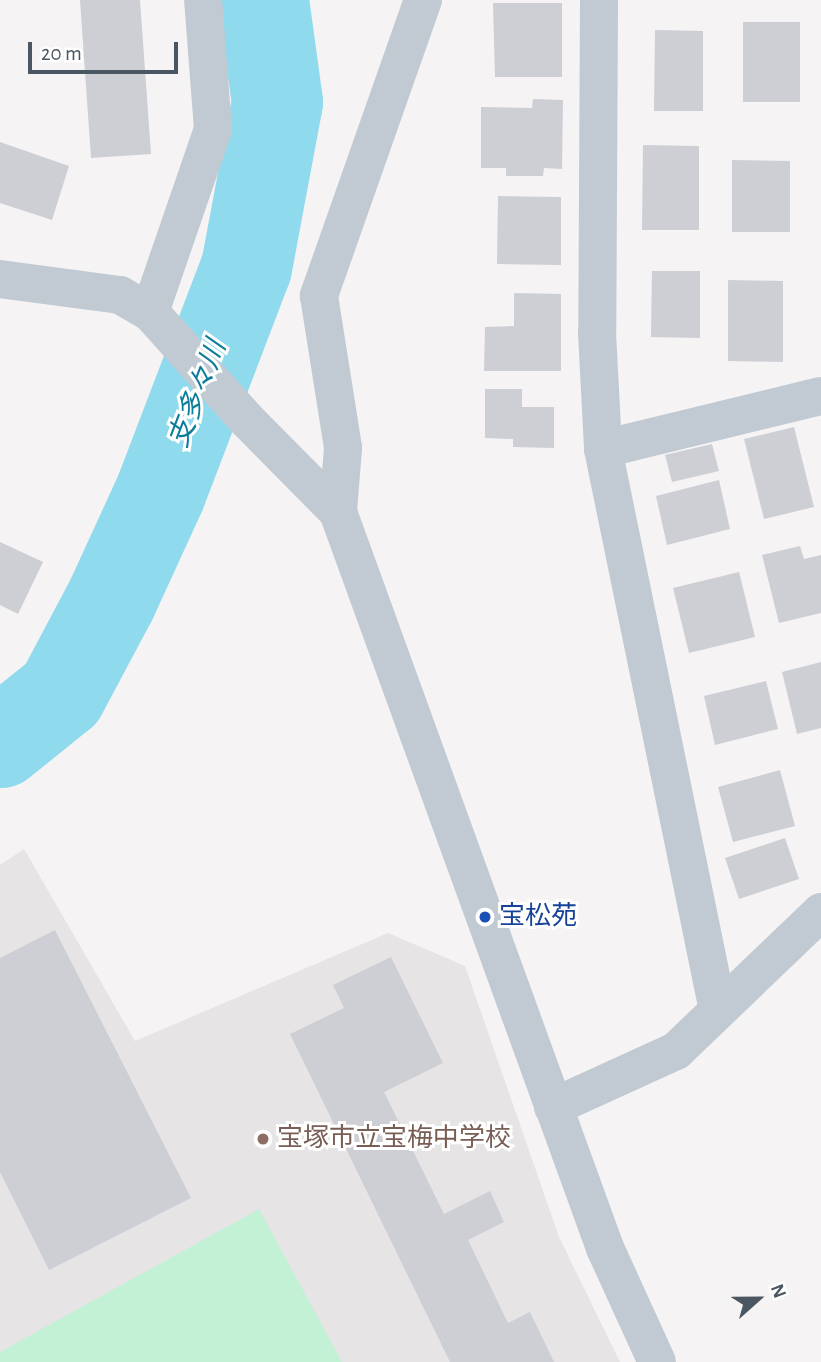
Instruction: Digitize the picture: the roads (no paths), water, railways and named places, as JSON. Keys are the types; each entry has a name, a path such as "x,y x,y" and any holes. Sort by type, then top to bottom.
{"street":[{"path":"162,326 213,129 203,0"},
{"path":"423,0 318,296 343,448 338,512 605,1248 657,1362"},
{"path":"599,0 597,333 603,449 718,1010"},
{"path":"0,279 120,295 162,326 246,419 338,512"},
{"path":"603,449 821,396"},
{"path":"553,1107 676,1051 821,912"}],"waterway":[{"name":"支多々川","path":"0,742 61,693 111,599 160,492 246,267 277,102 263,0"}],"place":[{"name":"宝松苑","path":"485,917"},
{"name":"宝塚市立宝梅中学校","path":"263,1139"}]}
